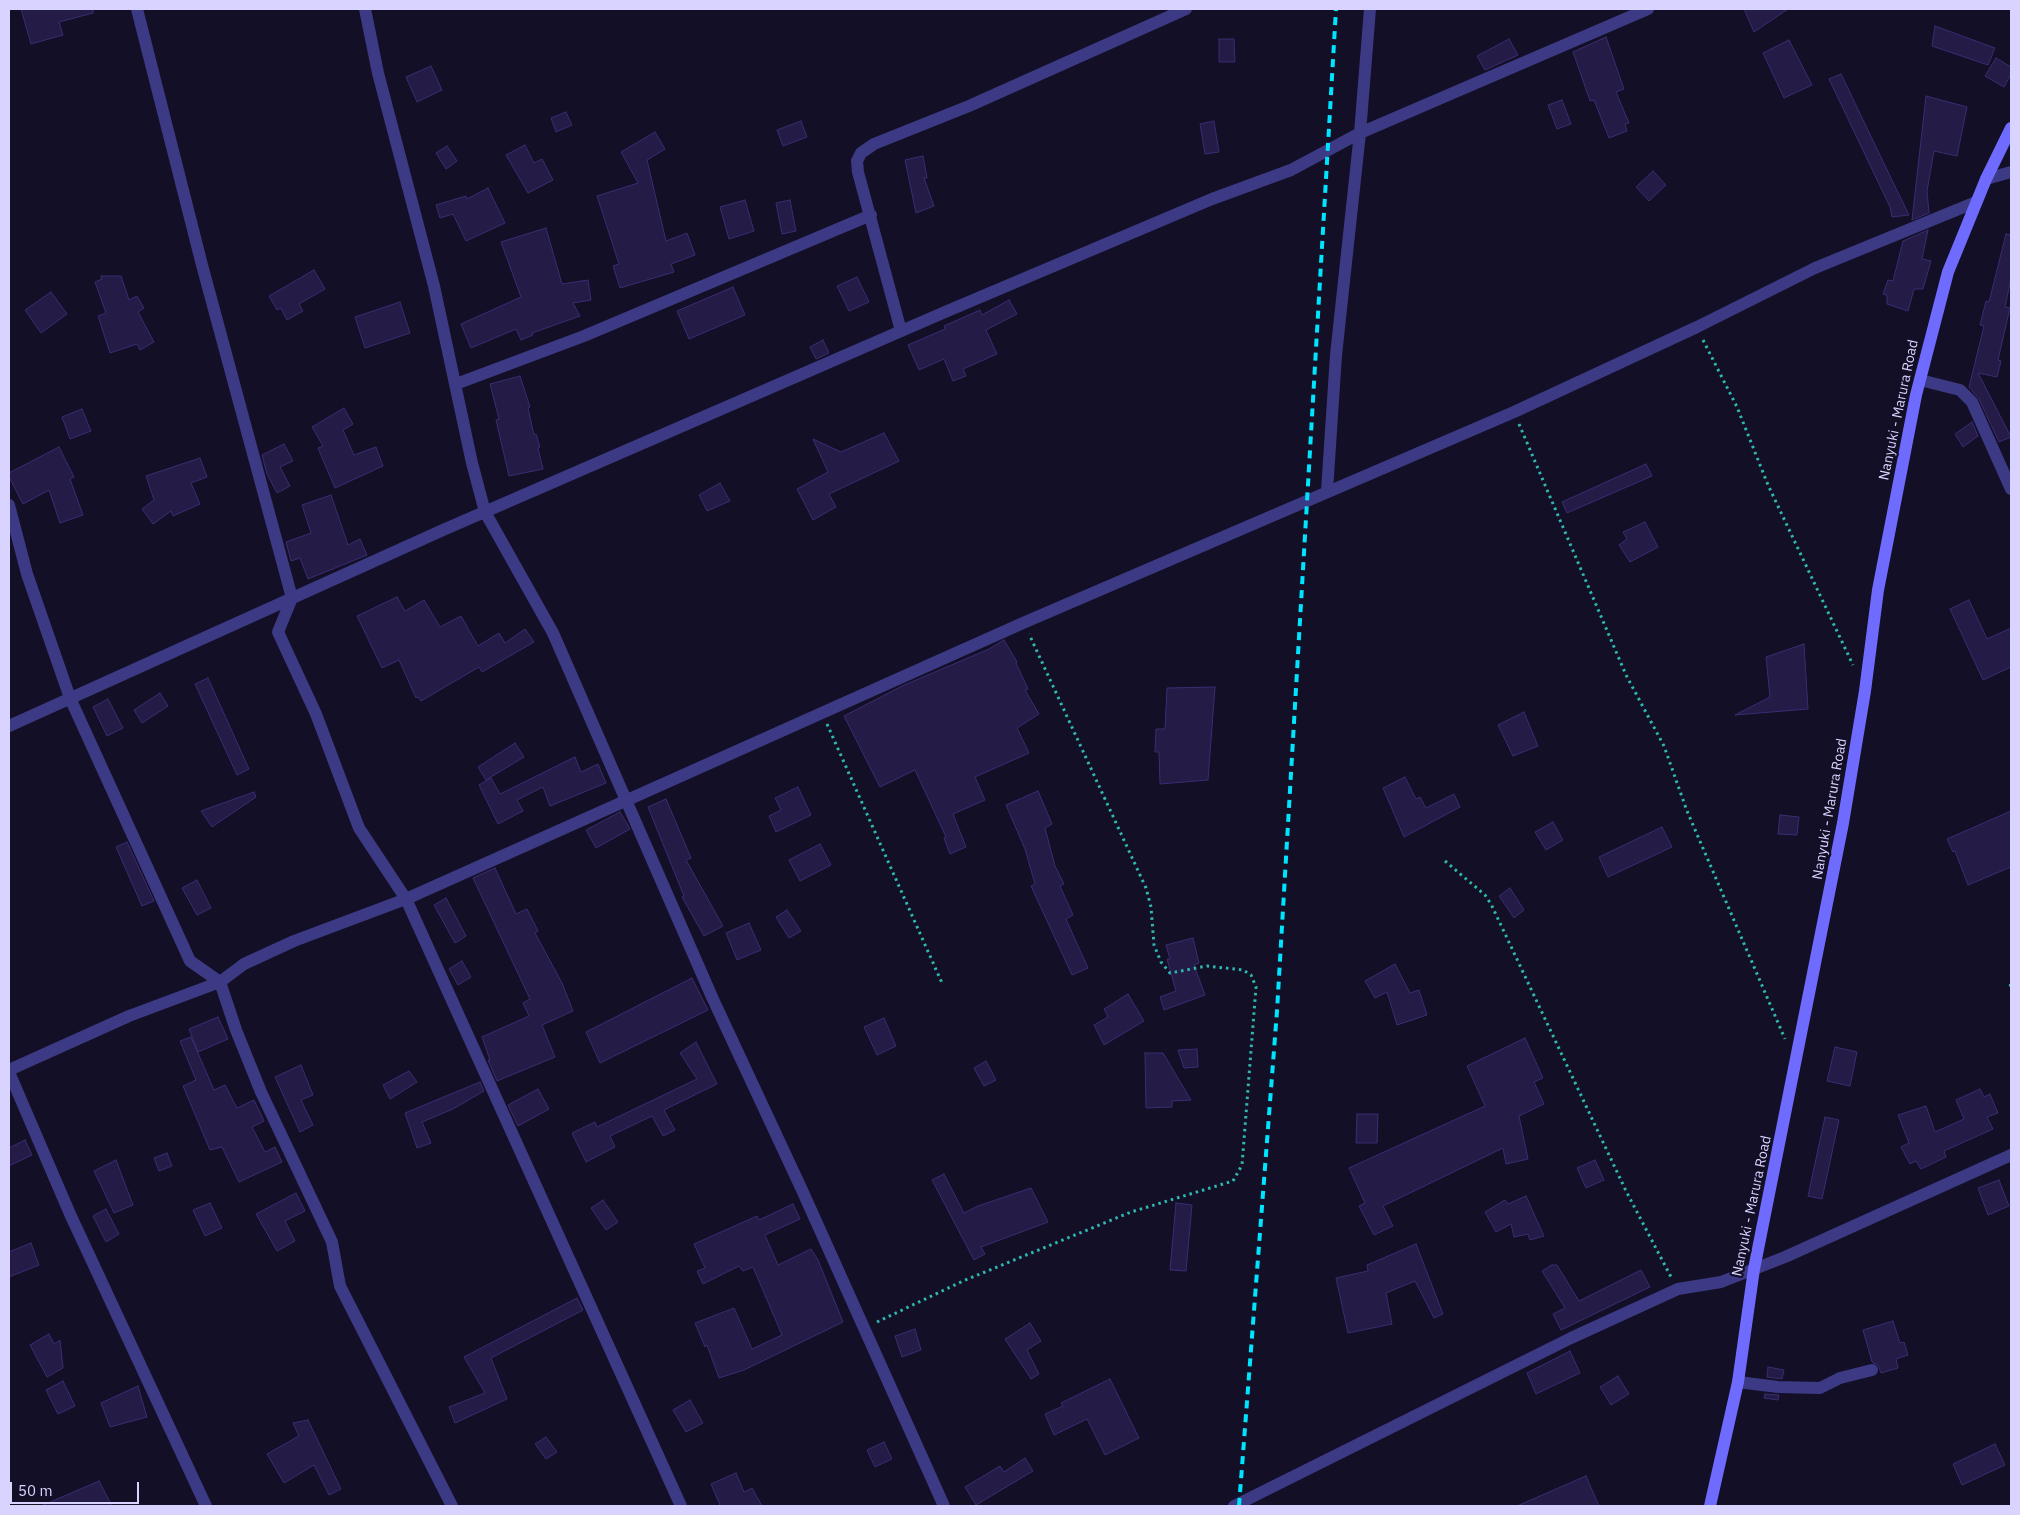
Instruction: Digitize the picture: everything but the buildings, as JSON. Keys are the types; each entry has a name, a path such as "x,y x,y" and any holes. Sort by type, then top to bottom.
{"street":[{"path":"137,9 205,274 292,598 278,632 316,714 359,828 406,899 681,1506"},
{"path":"365,9 378,73 434,286 472,463 486,512 553,633 712,997 865,1328 944,1506"},
{"path":"901,331 858,172 857,161 861,153 874,144 969,106 1186,9"},
{"path":"1326,492 1336,355 1360,134 1370,9"},
{"path":"9,726 486,512 901,331 1212,199 1291,170 1360,134 1648,9"},
{"name":"Nanyuki - Marura Road","path":"1710,1506 1738,1382 1754,1269 1843,823 1865,691 1878,590 1920,380 1948,272 1986,178 2011,128"},
{"path":"1986,178 2011,172"},
{"path":"206,1506 70,1214 9,1071 129,1016 220,982 244,964 294,941 406,899 1024,622 1514,412 1697,327 1815,268 1976,202"},
{"path":"456,384 584,336 871,215"},
{"path":"1920,380 1960,390 1972,402 2011,488"},
{"path":"9,504 27,574 70,698 190,961 220,982 236,1030 261,1092 332,1242 340,1286 452,1506"},
{"path":"1234,1506 1571,1338 1678,1289 1721,1282 1754,1269 2011,1155"},
{"path":"1738,1382 1778,1387 1820,1388 1840,1378 1872,1370"}],"path":[{"path":"1697,327 1737,407 1768,485 1865,691"},
{"path":"1514,412 1626,675 1664,746 1687,812 1796,1065"},
{"path":"865,1328 963,1281 1131,1212 1233,1181 1242,1166 1256,987 1251,975 1243,970 1206,966 1170,973 1161,962 1154,945 1151,907 1146,888 1024,622"},
{"path":"822,712 942,983"},
{"path":"1445,861 1485,895 1491,904 1626,1191 1678,1289"}],"railway":[{"path":"1239,1506 1277,1011 1336,9"}]}
